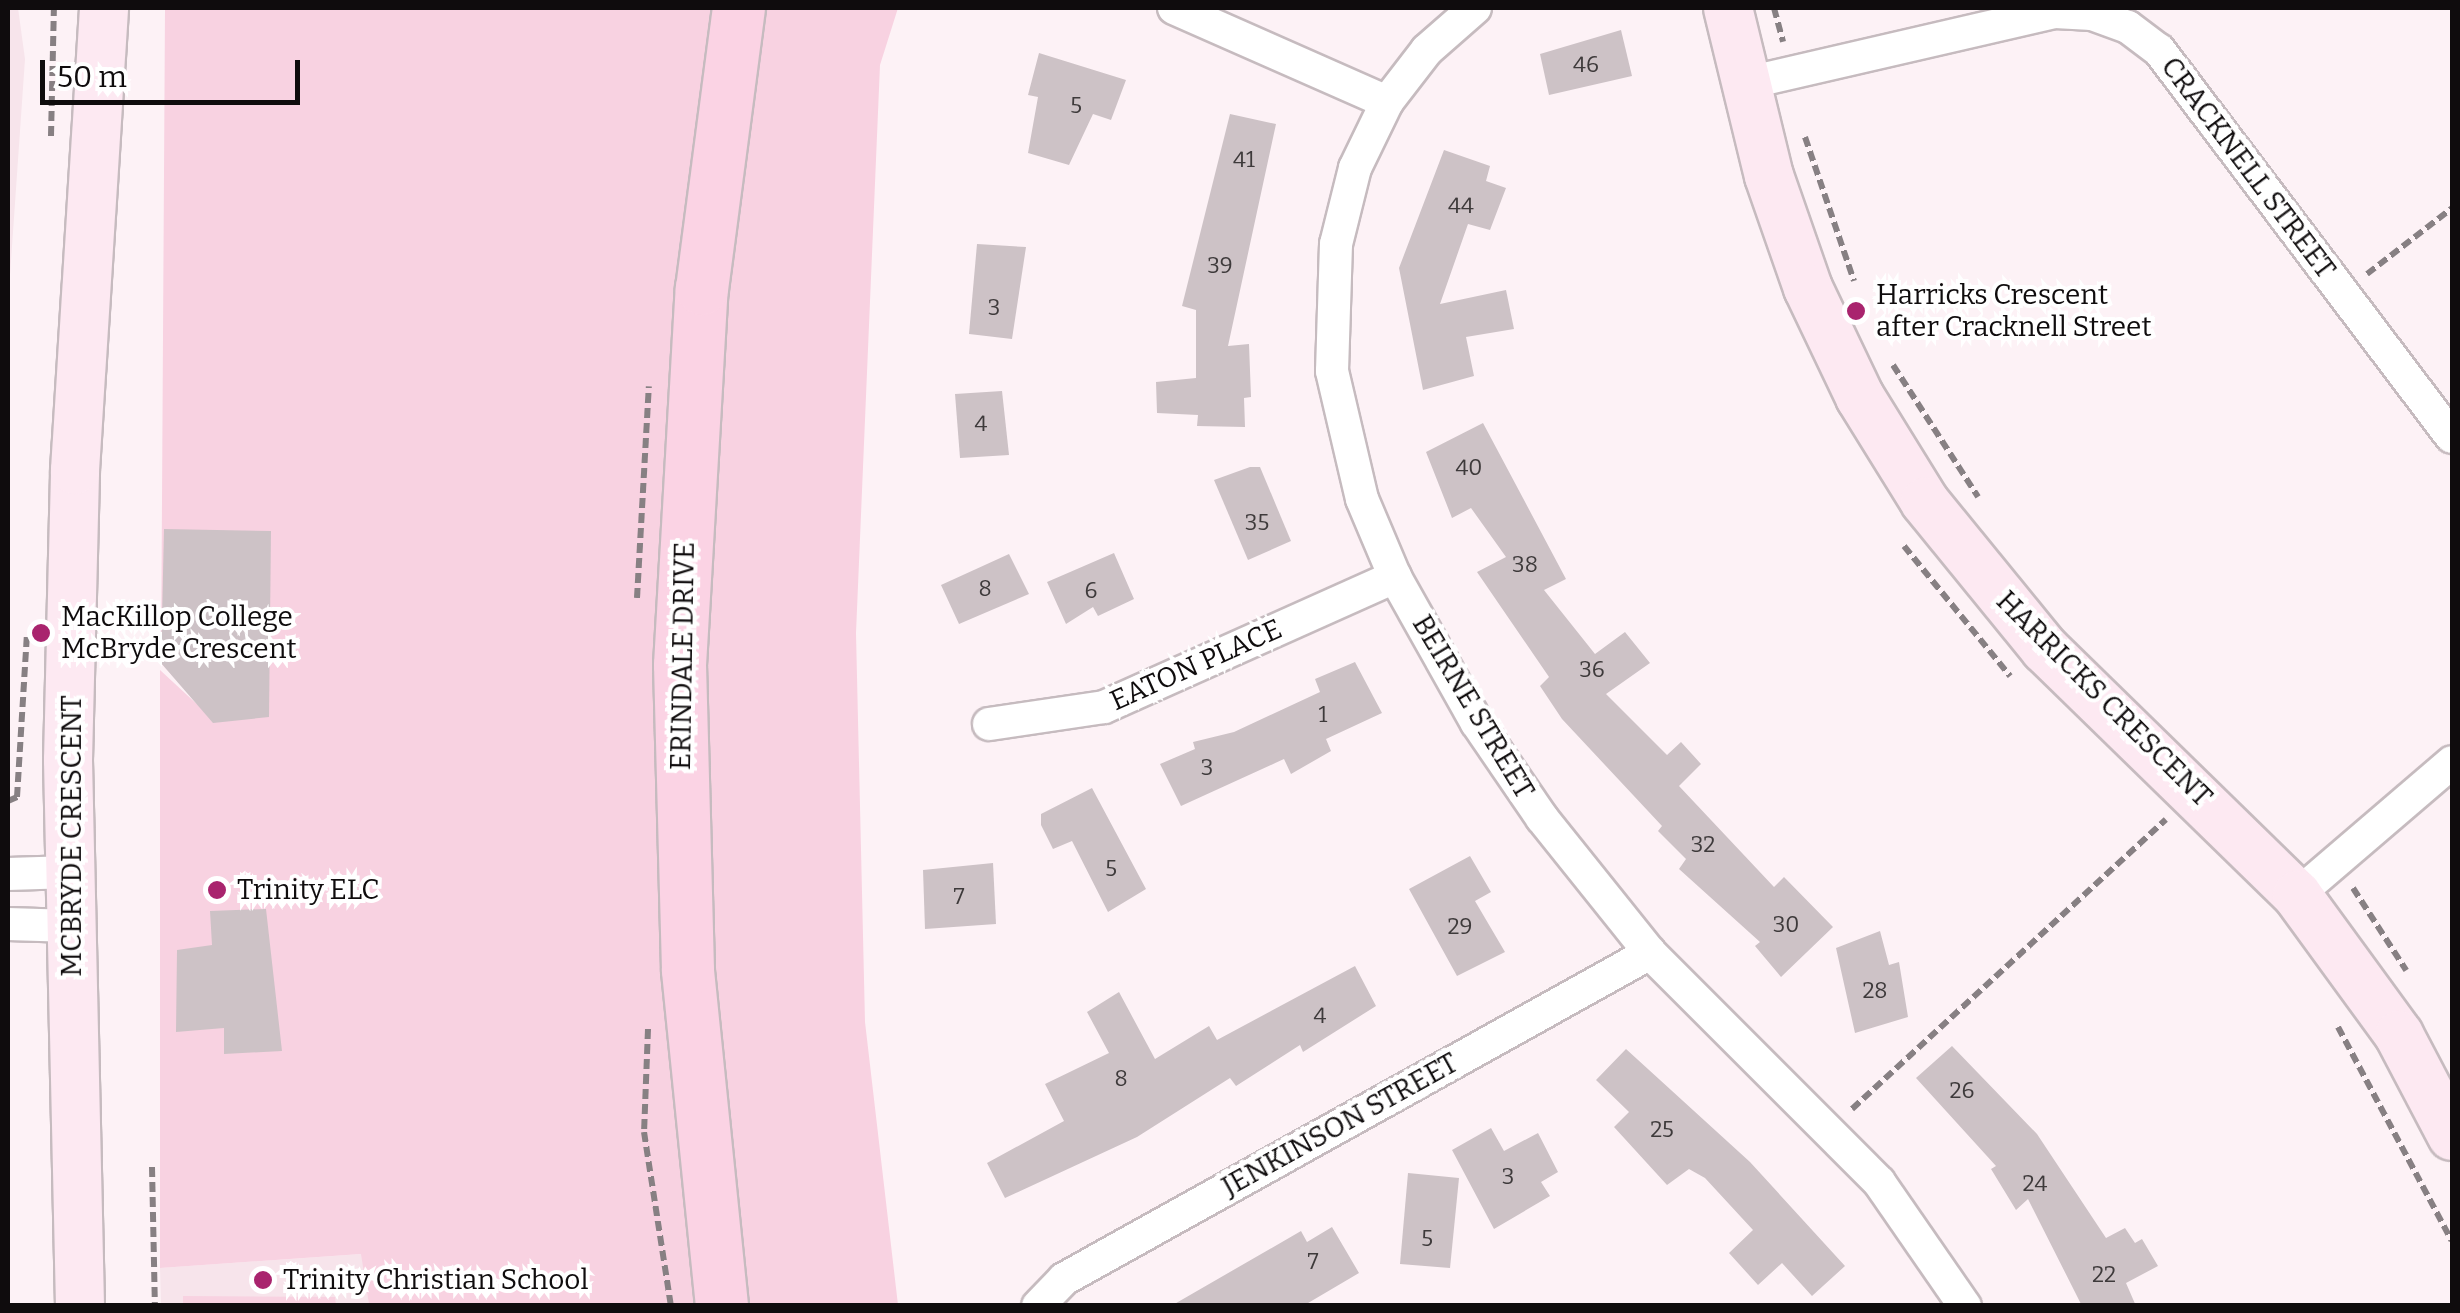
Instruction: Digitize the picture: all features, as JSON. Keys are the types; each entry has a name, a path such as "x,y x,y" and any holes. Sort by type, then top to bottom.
{"main road":[{"name":"ERINDALE DRIVE","path":"722,1306 688,970 680,665 702,290 739,8"}],"street":[{"name":"MCBRYDE CRESCENT","path":"80,1306 71,872 76,470 104,8"},
{"path":"1174,8 1387,102"},
{"name":"BEIRNE STREET","path":"1475,8 1426,50 1387,102 1355,168 1336,244 1330,328 1348,457 1395,577 1477,724 1542,818 1650,954 1829,1132 1911,1222 1964,1305"},
{"name":"HARRICKS CRESCENT","path":"1728,8 1768,78 1769,176 1808,288 1860,397 1914,485 2046,649 2194,791 2314,880 2452,1136"},
{"name":"CRACKNELL STREET","path":"1768,78 2054,12 2092,14 2128,27 2159,50 2452,437"},
{"name":"EATON PLACE","path":"989,724 1104,706 1395,577"},
{"path":"2314,880 2452,762"},
{"path":"8,874 71,872"},
{"path":"8,924 72,926"},
{"name":"JENKINSON STREET","path":"1038,1306 1064,1279 1650,954"}],"path":[{"path":"1774,8 1768,78 1859,294"},
{"path":"2343,292 2452,208"},
{"path":"1887,355 1986,508"},
{"path":"1829,1132 2194,791"},
{"path":"2314,880 2352,886 2412,979"},
{"path":"152,1167 155,1306"}],"shaded area":[{"path":"8,8 18,8 25,59 8,304"},
{"path":"165,8 898,8 880,65 856,633 865,1022 898,1305 369,1305 361,1254 160,1268 160,670 200,707 161,663"},
{"name":"Trinity Christian School","path":"362,1254 369,1305 161,1305 160,1268"},
{"path":"183,1296 335,1297 336,1305 183,1305"}],"building":[{"path":"1621,30 1632,76 1549,95 1540,54"},
{"path":"1039,53 1126,80 1111,120 1093,114 1069,165 1028,153 1038,97 1028,95"},
{"path":"1230,114 1276,124 1228,346 1249,344 1251,397 1244,398 1245,427 1197,426 1198,415 1157,413 1156,382 1196,378 1196,310 1182,306"},
{"path":"1444,150 1490,166 1486,181 1506,188 1490,230 1468,224 1440,304 1506,290 1514,329 1466,337 1474,376 1423,390 1399,268"},
{"path":"977,244 1026,247 1012,339 969,334"},
{"path":"1002,391 1009,455 960,458 955,394"},
{"path":"1483,423 1566,579 1544,590 1595,654 1625,632 1650,663 1606,694 1667,755 1681,742 1701,764 1679,786 1774,887 1784,877 1833,927 1781,977 1755,946 1760,942 1679,869 1686,859 1658,831 1662,826 1562,719 1540,686 1549,677 1477,572 1506,557 1471,508 1452,518 1426,452"},
{"path":"1260,467 1291,541 1248,560 1214,480"},
{"path":"164,529 271,531 269,717 213,723 161,663"},
{"path":"1114,553 1134,599 1098,616 1093,607 1066,624 1047,582"},
{"path":"1009,554 1029,594 959,624 941,585"},
{"path":"1355,662 1382,713 1326,739 1331,751 1291,774 1284,759 1181,806 1160,764 1195,749 1193,742 1234,732 1320,692 1315,679"},
{"path":"1092,788 1146,889 1108,912 1072,841 1053,849 1041,825 1041,814"},
{"path":"1470,856 1491,892 1475,901 1505,952 1457,976 1409,889"},
{"path":"993,863 996,924 925,929 923,870"},
{"name":"Trinity ELC","path":"266,909 282,1051 224,1054 224,1028 176,1032 177,950 212,945 210,911"},
{"path":"1880,931 1889,965 1899,962 1908,1017 1855,1033 1836,948"},
{"path":"1355,966 1376,1006 1303,1052 1300,1045 1236,1086 1230,1078 1137,1137 1005,1198 987,1163 1064,1121 1045,1084 1109,1053 1087,1012 1119,992 1155,1059 1209,1026 1217,1040"},
{"path":"1952,1046 2037,1134 2106,1238 2125,1228 2135,1243 2142,1239 2158,1266 2126,1283 2136,1306 2082,1306 2028,1199 2016,1210 1991,1169 1996,1166 1916,1078"},
{"path":"1626,1049 1750,1162 1845,1266 1812,1296 1782,1263 1758,1285 1729,1253 1753,1230 1705,1178 1689,1169 1667,1185 1614,1127 1629,1112 1596,1080"},
{"path":"1491,1128 1504,1151 1538,1133 1558,1172 1541,1182 1550,1196 1494,1229 1452,1150"},
{"path":"1408,1173 1459,1178 1450,1268 1400,1264"},
{"path":"1332,1227 1359,1273 1303,1306 1171,1306 1301,1231 1307,1242"}],"place":[{"name":"Harricks Crescent after Cracknell Street","path":"1856,311"},
{"name":"MacKillop College McBryde Crescent","path":"41,633"},
{"name":"Trinity ELC","path":"217,890"},
{"name":"Trinity Christian School","path":"263,1280"}]}
